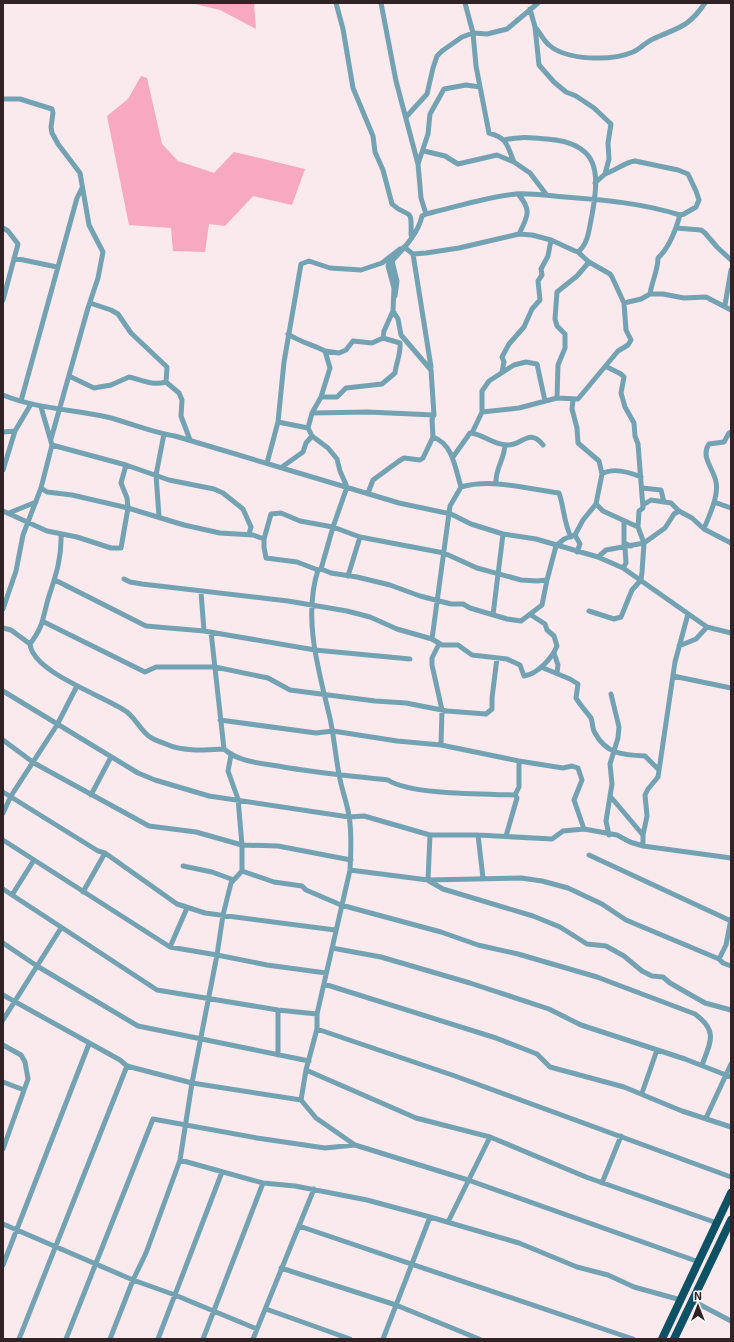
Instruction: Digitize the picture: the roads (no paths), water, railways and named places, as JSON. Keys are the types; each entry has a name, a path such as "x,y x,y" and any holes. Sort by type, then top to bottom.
{"highway":[{"path":"662,1339 731,1193"},
{"path":"674,1339 731,1220"}],"street":[{"path":"336,3 353,88 373,136 376,152 383,170 392,204 410,214 411,240"},
{"path":"381,3 396,81 418,164 421,198 426,214"},
{"path":"465,3 473,33 480,87 489,133 500,136 504,140 514,162"},
{"path":"406,117 427,94 437,56 456,40 473,33 487,34 507,29 538,3"},
{"path":"536,27 549,46 567,54 588,58 605,58 631,53 648,41 688,24 700,12 705,3"},
{"path":"530,9 536,27 540,65 554,82 566,92 576,96 594,108 611,124 608,143 609,159 605,174"},
{"path":"418,164 424,151 428,134 430,114 444,89 466,85 480,87"},
{"path":"3,99 20,99 52,109 52,133 58,144 80,172 89,226 103,252 98,278 51,438"},
{"path":"504,140 527,136 560,140 583,149 593,163 595,198 587,241 578,252"},
{"path":"424,151 445,156 458,164 474,161 491,154 497,155 514,162 530,172 546,194"},
{"path":"382,338 394,311 397,281 392,261 411,240 413,234 420,226 422,216 426,214 467,203 518,194 546,194 595,198 641,204 680,215 696,206 699,200 686,172 634,161 629,161 615,171 605,174 595,183"},
{"path":"21,401 56,268 77,198 82,188"},
{"path":"518,194 528,209 526,221 519,234"},
{"path":"650,294 652,279 658,266 658,258 666,250 680,215"},
{"path":"3,228 17,240 18,244 3,300"},
{"path":"676,228 701,230 731,260"},
{"path":"404,247 413,254 426,253 459,248 519,234 532,235 551,240 568,249 578,252 589,262 610,274 624,303 626,330 631,340 628,345 618,352 607,367 579,398 573,400 557,398 519,408 482,412"},
{"path":"502,372 504,362 502,357 505,351 524,327 532,309 540,300 538,281 542,275 541,269 548,256 551,240"},
{"path":"267,463 278,422 288,334 301,264 309,261 330,268 361,270 382,263 404,247"},
{"path":"395,296 388,266 390,259 398,250"},
{"path":"368,493 372,480 399,461 404,458 420,460 423,458 433,437 432,419 434,415 431,370 413,254"},
{"path":"14,258 56,268"},
{"path":"557,398 558,365 565,348 565,334 557,326 555,319 557,292 577,276 589,262"},
{"path":"725,305 731,270"},
{"path":"624,303 641,299 650,294 684,298 706,297 725,305 731,310"},
{"path":"90,302 118,314 131,333 167,367 166,382"},
{"path":"394,311 398,318 401,335 431,370"},
{"path":"288,334 302,343 315,346 325,351 339,353 346,350 350,342 353,341 372,343 382,338 400,343 401,351 396,361 396,373 379,385 346,388 337,397 321,397"},
{"path":"301,1100 306,1070 317,1029 317,1014 351,860 350,817 339,775 333,731 315,650 311,606 314,582 320,570 346,487 340,471 338,458 312,436 308,428 312,413 321,397 330,368 325,351"},
{"path":"453,457 467,435 472,433 482,412 482,391 489,381 502,372 514,365 526,362 538,364 545,401"},
{"path":"589,611 618,619 623,613 632,590 641,580 644,544 638,527 639,511 643,508 643,505 638,444 635,436 634,423 625,407 621,393 624,377 607,367"},
{"path":"68,376 94,388 111,386 129,377 149,383 157,384 166,382"},
{"path":"166,382 179,393 182,400 181,416 190,440"},
{"path":"3,395 41,407 107,417 282,467 399,503 451,514 471,524 504,534 536,539 598,557 623,568 707,627 731,633"},
{"path":"546,580 537,582 497,574 477,568 444,553 360,537 333,527 300,521 281,513 273,512 264,539 266,558 297,562 331,573 390,585 409,593 451,604 463,604 470,608 522,621 542,605 546,580 556,546 564,539 573,536 583,520 596,504 602,474 599,461 578,443 577,428 572,409 573,400"},
{"path":"3,470 15,431 31,404"},
{"path":"3,609 16,571 27,523 41,488 52,444 41,407"},
{"path":"312,413 368,412 434,415"},
{"path":"278,422 308,428"},
{"path":"3,432 15,431"},
{"path":"704,530 714,502 716,484 706,458 707,448 709,444 724,442 731,432"},
{"path":"472,433 505,446 515,445 521,440 533,437 539,439 544,445"},
{"path":"159,516 156,475 164,434"},
{"path":"282,467 303,452 306,443 312,436"},
{"path":"433,437 441,440 453,457 461,487"},
{"path":"52,444 126,465 169,480 214,489 243,509 250,522 251,527 249,534"},
{"path":"496,484 496,472 503,460 505,446"},
{"path":"6,512 27,523 61,534 77,537 111,548 121,548 128,508 127,498 121,483 126,465"},
{"path":"602,474 607,470 629,472 641,476"},
{"path":"432,639 436,599 451,514 450,506 461,487 468,485 496,484 559,493 567,530 580,544 577,552"},
{"path":"41,488 47,492 72,495 159,516 184,526 220,533 249,534 264,539"},
{"path":"642,488 661,490 664,502"},
{"path":"643,505 651,500 670,503 679,512 687,514 704,530 731,543"},
{"path":"6,512 36,502"},
{"path":"714,502 731,508"},
{"path":"596,504 599,509 618,517 624,522 638,527"},
{"path":"598,557 606,550 644,544 665,528 674,514 679,512"},
{"path":"624,522 624,543 631,546"},
{"path":"61,534 60,561 44,622 30,644 30,651 34,657 77,686 127,712 150,737 166,744 197,750 224,749"},
{"path":"493,614 497,574 504,534"},
{"path":"348,576 360,537"},
{"path":"623,568 626,563 625,548"},
{"path":"124,579 135,583 201,592 288,601 359,614 398,629 432,639 439,644 458,645 472,655 507,659 520,665 524,676 541,667 554,653 557,646 554,636 547,630 545,624 531,615"},
{"path":"55,580 146,626 204,631 315,650 410,659"},
{"path":"201,592 204,631"},
{"path":"644,846 643,835 647,816 646,795 648,789 657,780 662,758 679,646 688,614"},
{"path":"44,622 145,672 156,667 216,667 268,678 290,690 406,703 442,710 486,714 492,709 497,658"},
{"path":"679,646 696,639 707,627"},
{"path":"3,628 11,630 30,644"},
{"path":"211,632 224,749 231,755 243,760 339,775 388,780 395,785 440,792 515,795"},
{"path":"439,644 432,658 432,665 442,710 441,745"},
{"path":"554,653 558,665 557,673"},
{"path":"541,667 557,673 578,684 576,698 586,710 592,720 594,732 607,749 626,756 645,756 659,770"},
{"path":"674,676 731,688"},
{"path":"3,813 11,796 34,763 57,725 77,686"},
{"path":"3,691 57,725 155,780 209,796 238,799 350,817 364,816 430,835 478,835 552,839 563,831 584,829 609,835 617,835 630,842 644,846 731,858"},
{"path":"609,835 606,821 612,784 610,764 619,727 611,694"},
{"path":"220,720 316,733 333,731 397,741 441,745 519,761 563,768 572,766 578,768 582,780 574,800 584,829"},
{"path":"3,740 34,763 149,826 196,832 242,845 278,846 351,860"},
{"path":"110,1339 133,1280 146,1253 180,1160 192,1083 217,955 223,915 231,884 242,871 242,845 238,799 228,771 231,755"},
{"path":"91,795 112,756"},
{"path":"506,836 517,798 515,795 519,787 519,761"},
{"path":"3,792 98,851 106,853 177,904 187,908 223,915 336,930"},
{"path":"610,796 643,835"},
{"path":"428,880 430,835"},
{"path":"478,835 483,878"},
{"path":"3,840 170,947 326,974"},
{"path":"83,892 106,853"},
{"path":"589,855 731,920 726,945 719,959"},
{"path":"12,895 34,860"},
{"path":"183,866 212,872 234,880"},
{"path":"350,870 428,880 521,878 542,881 568,888 602,904 626,920 719,959 723,963 731,966"},
{"path":"242,871 274,882 302,886 306,890 341,905 441,932 478,945 518,954 597,977 694,1014 706,1022 711,1034 709,1046 702,1065"},
{"path":"428,880 443,889 533,916 560,927 587,944 606,946 624,956 642,971 652,976 663,977 705,1002 731,1010"},
{"path":"3,889 157,990 278,1010 317,1014"},
{"path":"170,947 187,908"},
{"path":"3,1020 61,928"},
{"path":"3,943 37,966 138,1026 309,1061"},
{"path":"332,948 381,957 470,983 549,1009 581,1025 702,1065 729,1076"},
{"path":"324,984 496,1038 537,1054 550,1067 642,1094 682,1112 706,1118 731,1127"},
{"path":"3,996 120,1060 127,1066 192,1083 301,1100 316,1118 356,1145 468,1180 699,1262"},
{"path":"278,1010 278,1055"},
{"path":"317,1029 455,1076 731,1177"},
{"path":"3,1265 89,1044"},
{"path":"3,1045 21,1055 25,1062 28,1079 3,1149"},
{"path":"642,1094 657,1050"},
{"path":"706,1118 729,1076 731,1064"},
{"path":"19,1339 127,1066"},
{"path":"306,1070 416,1118 490,1137 602,1183 717,1223"},
{"path":"3,1082 24,1090"},
{"path":"66,1339 133,1171 151,1120 156,1119 325,1148 356,1145"},
{"path":"602,1183 621,1136"},
{"path":"448,1222 490,1137"},
{"path":"180,1160 263,1182 314,1189 367,1200 448,1222 519,1243 577,1267 608,1275 634,1287 681,1300"},
{"path":"158,1339 222,1172"},
{"path":"203,1339 263,1182"},
{"path":"253,1339 314,1189"},
{"path":"383,1339 430,1217"},
{"path":"3,1224 133,1280 175,1295 257,1329"},
{"path":"299,1226 633,1339"},
{"path":"281,1268 396,1305 479,1339"},
{"path":"693,1301 731,1321"},
{"path":"266,1309 350,1339"}]}
